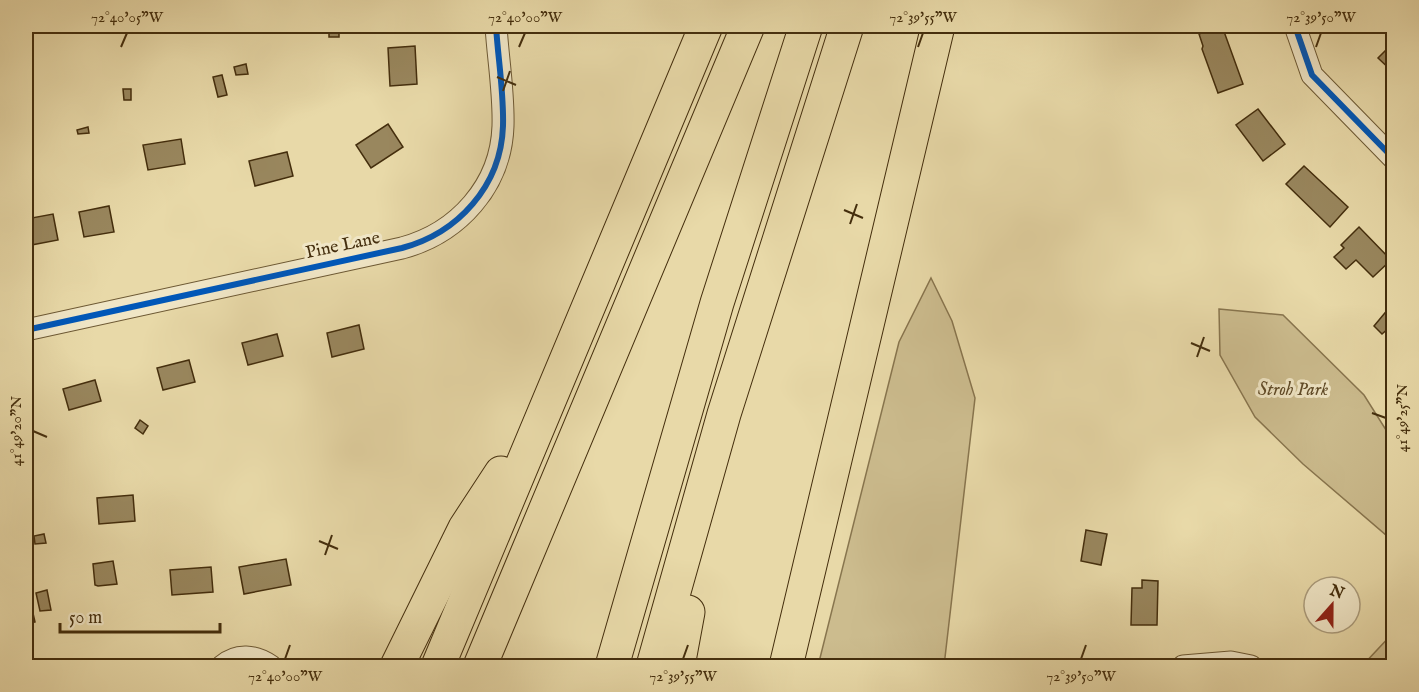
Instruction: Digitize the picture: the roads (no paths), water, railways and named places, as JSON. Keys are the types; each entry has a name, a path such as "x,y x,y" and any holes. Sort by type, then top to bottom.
{"highway":[{"path":"438,666 706,26"},
{"path":"480,666 748,26"},
{"path":"612,666 710,324 806,26"},
{"path":"653,666 754,314 847,26"},
{"path":"786,666 939,26"},
{"path":"398,666 465,528 549,399"},
{"path":"678,666 689,603 701,494"}],"street":[{"name":"Pine Lane","path":"26,330 402,248 439,233 460,218 478,198 491,176 500,151 503,112 496,26"},
{"path":"1295,26 1312,75 1394,159"},
{"path":"222,666 238,657 249,656 270,666"},
{"path":"1183,666 1231,662 1251,666"}],"park label":[{"name":"Stroh Park","path":"1293,390"}]}
